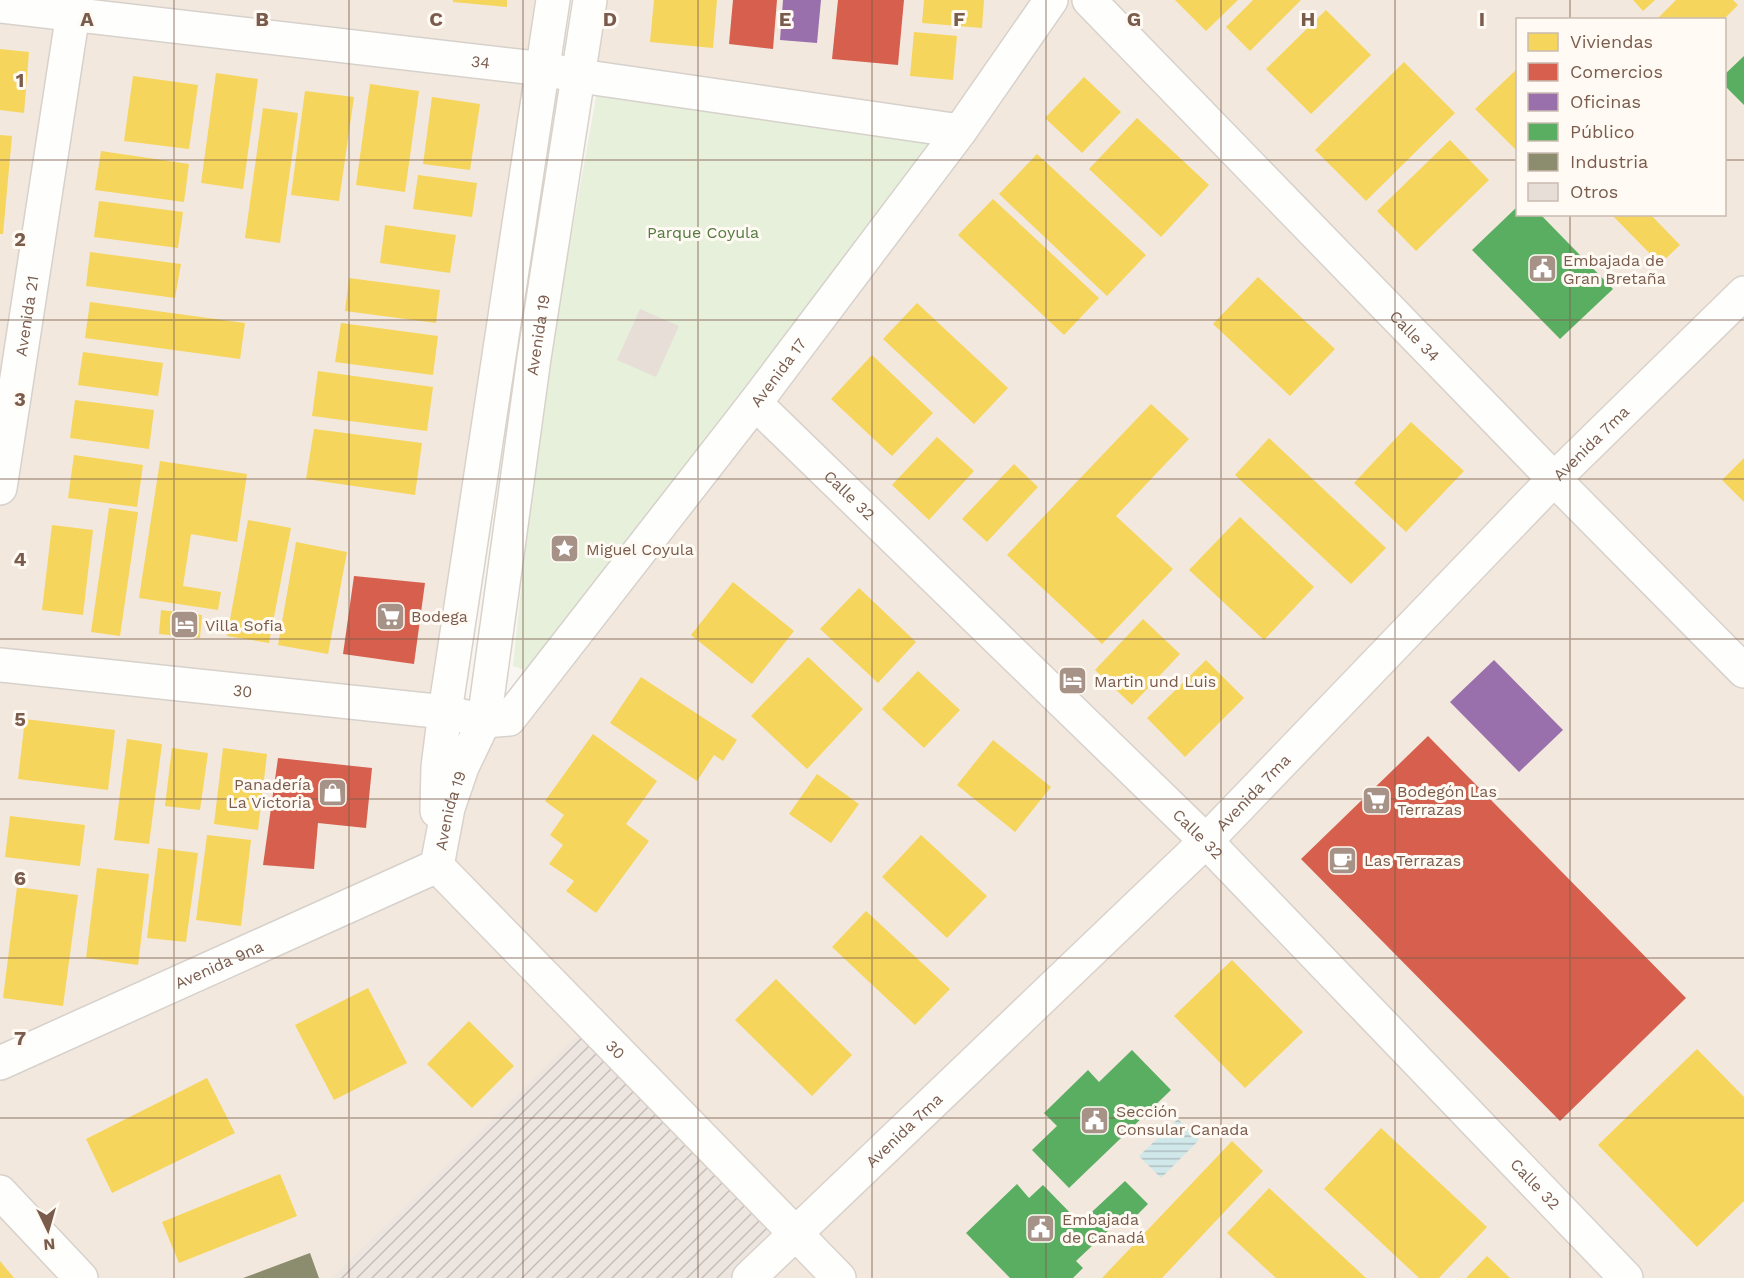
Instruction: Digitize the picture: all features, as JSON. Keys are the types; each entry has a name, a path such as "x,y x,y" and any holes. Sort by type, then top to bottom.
{"street":[{"name":"Avenida 19","path":"437,866 438,767 445,712 554,0"},
{"name":"Avenida 19","path":"437,866 448,808 462,767 484,721 534,358 580,76 590,0"},
{"name":"Avenida 17","path":"484,721 509,719 755,403 960,131 1051,0"},
{"name":"Calle 34","path":"1089,0 1554,479 1744,671"},
{"name":"34","path":"0,6 74,8 544,69 960,131"},
{"name":"Avenida 21","path":"0,488 74,8"},
{"name":"Avenida 7ma","path":"749,1278 1206,841 1554,479 1744,292"},
{"name":"Calle 32","path":"755,403 1206,841 1626,1278"},
{"name":"30","path":"0,665 445,712 484,721"},
{"name":"30","path":"437,866 839,1278"},
{"name":"Avenida 9na","path":"0,1063 437,866"},
{"path":"0,1192 81,1278"}],"shaded area":[{"path":"0,0 553,0 445,712 462,767 509,719 960,132 580,76 590,0 1744,0 1744,1278 0,1278"},
{"path":"589,1024 795,1234 749,1278 332,1278"}],"green space":[{"name":"Parque Coyula","path":"598,86 936,140 689,460 530,672 513,666 539,417"},
{"path":"559,88 460,712 558,89"}],"water":[{"path":"1178,1119 1199,1140 1161,1178 1139,1156"}],"building: Viviendas":[{"path":"453,0 507,0 507,7 453,2"},
{"path":"654,0 717,0 713,48 650,42"},
{"path":"924,0 984,0 982,28 922,23"},
{"path":"1175,0 1238,0 1206,31"},
{"path":"1253,0 1301,0 1250,51 1226,27"},
{"path":"1633,0 1655,0 1643,11"},
{"path":"1676,0 1733,0 1738,5 1725,18 1658,18"},
{"path":"1326,10 1371,55 1311,114 1266,69"},
{"path":"914,32 957,36 953,80 910,76"},
{"path":"0,49 29,52 24,113 0,110"},
{"path":"1404,62 1455,113 1366,201 1315,150"},
{"path":"1516,70 1516,150 1475,109"},
{"path":"216,73 258,79 243,189 201,183"},
{"path":"133,76 198,85 189,149 124,141"},
{"path":"1084,77 1121,112 1082,153 1045,118"},
{"path":"370,84 419,91 405,192 356,185"},
{"path":"305,91 354,97 339,201 291,195"},
{"path":"432,97 480,104 470,170 423,164"},
{"path":"263,108 298,113 280,243 245,238"},
{"path":"1137,118 1209,185 1161,237 1089,169"},
{"path":"0,135 12,136 3,234 0,234"},
{"path":"1450,140 1489,180 1416,251 1377,211"},
{"path":"101,151 189,164 184,202 95,190"},
{"path":"1037,154 1146,255 1107,296 999,194"},
{"path":"418,175 477,183 472,217 413,209"},
{"path":"993,199 1099,298 1064,335 958,235"},
{"path":"99,201 183,212 178,248 94,237"},
{"path":"1613,216 1652,216 1680,245 1660,264"},
{"path":"385,225 456,235 450,273 380,263"},
{"path":"90,252 181,264 175,298 86,286"},
{"path":"1258,277 1335,349 1290,396 1213,324"},
{"path":"349,278 440,290 436,323 345,311"},
{"path":"90,302 245,323 240,359 85,338"},
{"path":"917,303 1008,388 974,424 883,339"},
{"path":"341,323 438,336 433,375 335,362"},
{"path":"83,352 163,363 158,396 78,385"},
{"path":"872,355 933,413 892,456 831,399"},
{"path":"318,371 433,387 427,431 312,416"},
{"path":"75,400 154,410 149,449 70,438"},
{"path":"1151,404 1189,439 1116,516 1173,569 1102,644 1007,555"},
{"path":"1411,422 1464,471 1406,532 1354,483"},
{"path":"314,429 422,443 415,495 306,479"},
{"path":"937,437 974,471 929,520 892,485"},
{"path":"1269,438 1386,548 1351,584 1235,475"},
{"path":"74,455 143,465 137,507 68,498"},
{"path":"1744,458 1744,502 1722,480"},
{"path":"160,461 247,474 237,542 191,534 183,586 221,592 218,610 139,598"},
{"path":"1014,464 1038,487 987,542 962,519"},
{"path":"109,508 138,512 120,636 91,632"},
{"path":"1240,517 1314,587 1264,640 1189,570"},
{"path":"248,520 291,528 269,643 227,636"},
{"path":"52,525 93,530 83,615 42,610"},
{"path":"296,542 347,552 328,654 278,645"},
{"path":"733,582 794,631 752,684 691,635"},
{"path":"859,588 916,642 878,683 820,629"},
{"path":"161,610 202,615 200,638 159,634"},
{"path":"1143,619 1180,654 1132,705 1095,670"},
{"path":"808,657 863,709 807,769 751,716"},
{"path":"1206,660 1244,698 1185,757 1147,718"},
{"path":"918,671 960,710 924,748 882,709"},
{"path":"641,677 737,740 723,761 714,755 697,781 610,723"},
{"path":"25,719 115,730 108,790 18,779"},
{"path":"593,734 657,781 626,824 649,841 596,913 566,891 574,881 549,864 563,845 550,835 564,815 545,801"},
{"path":"127,739 162,744 149,844 114,840"},
{"path":"993,740 1051,787 1015,832 957,785"},
{"path":"172,748 208,753 200,810 165,806"},
{"path":"223,748 267,754 258,830 214,824"},
{"path":"817,774 859,804 831,843 789,814"},
{"path":"10,816 85,825 80,866 5,857"},
{"path":"207,835 251,840 241,926 196,920"},
{"path":"921,835 987,896 947,938 882,877"},
{"path":"158,848 198,853 186,942 147,938"},
{"path":"97,868 149,874 138,965 86,958"},
{"path":"17,887 78,895 63,1006 3,998"},
{"path":"866,911 950,989 915,1025 832,947"},
{"path":"1232,960 1303,1032 1245,1088 1174,1016"},
{"path":"776,979 852,1055 812,1096 735,1020"},
{"path":"368,988 407,1063 334,1100 295,1025"},
{"path":"469,1021 514,1066 472,1108 427,1064"},
{"path":"1697,1049 1744,1097 1744,1201 1697,1247 1598,1145"},
{"path":"207,1078 235,1133 112,1193 86,1139"},
{"path":"1381,1128 1487,1227 1439,1278 1419,1278 1324,1189"},
{"path":"1232,1141 1263,1171 1162,1278 1102,1278"},
{"path":"280,1174 297,1216 179,1263 162,1222"},
{"path":"1269,1188 1366,1278 1276,1278 1227,1233"},
{"path":"1487,1256 1510,1278 1466,1278"},
{"path":"0,1261 14,1278 0,1278"}],"building: Comercios":[{"path":"733,0 777,0 773,49 729,44"},
{"path":"838,0 904,0 898,65 832,59"},
{"path":"354,576 425,583 414,664 343,654"},
{"path":"1428,736 1686,998 1560,1121 1301,859"},
{"path":"278,758 372,768 366,828 318,823 314,869 263,865"}],"building: Oficinas":[{"path":"783,0 821,0 817,43 780,40"},
{"path":"1494,660 1563,730 1519,772 1450,702"}],"building: Público":[{"path":"1744,56 1744,105 1726,87 1726,73"},
{"name":"Embajada de Gran Bretaña","path":"1516,208 1516,216 1542,216 1613,289 1560,339 1472,250"},
{"name":"Sección Consular Canada","path":"1132,1050 1171,1090 1069,1188 1032,1150 1057,1126 1044,1113 1088,1070 1099,1082"},
{"name":"Embajada de Canadá","path":"1125,1181 1148,1204 1134,1218 1128,1212 1076,1261 1083,1268 1073,1278 1010,1278 966,1233 1017,1184 1029,1198 1043,1185 1080,1223"}],"building: Industria":[{"path":"310,1253 319,1278 243,1278"}],"building: Otros":[{"path":"640,309 679,326 656,377 617,360"}],"place":[{"name":"Embajada de Gran Bretaña","path":"1542,269"},
{"name":"Miguel Coyula","path":"565,549"},
{"name":"Bodega","path":"390,616"},
{"name":"Villa Sofia","path":"184,625"},
{"name":"Martin und Luis","path":"1073,681"},
{"name":"Panadería La Victoria","path":"332,793"},
{"name":"Bodegón Las Terrazas","path":"1376,800"},
{"name":"Las Terrazas","path":"1343,860"},
{"name":"Sección Consular Canada","path":"1095,1120"},
{"name":"Embajada de Canadá","path":"1041,1228"}]}
